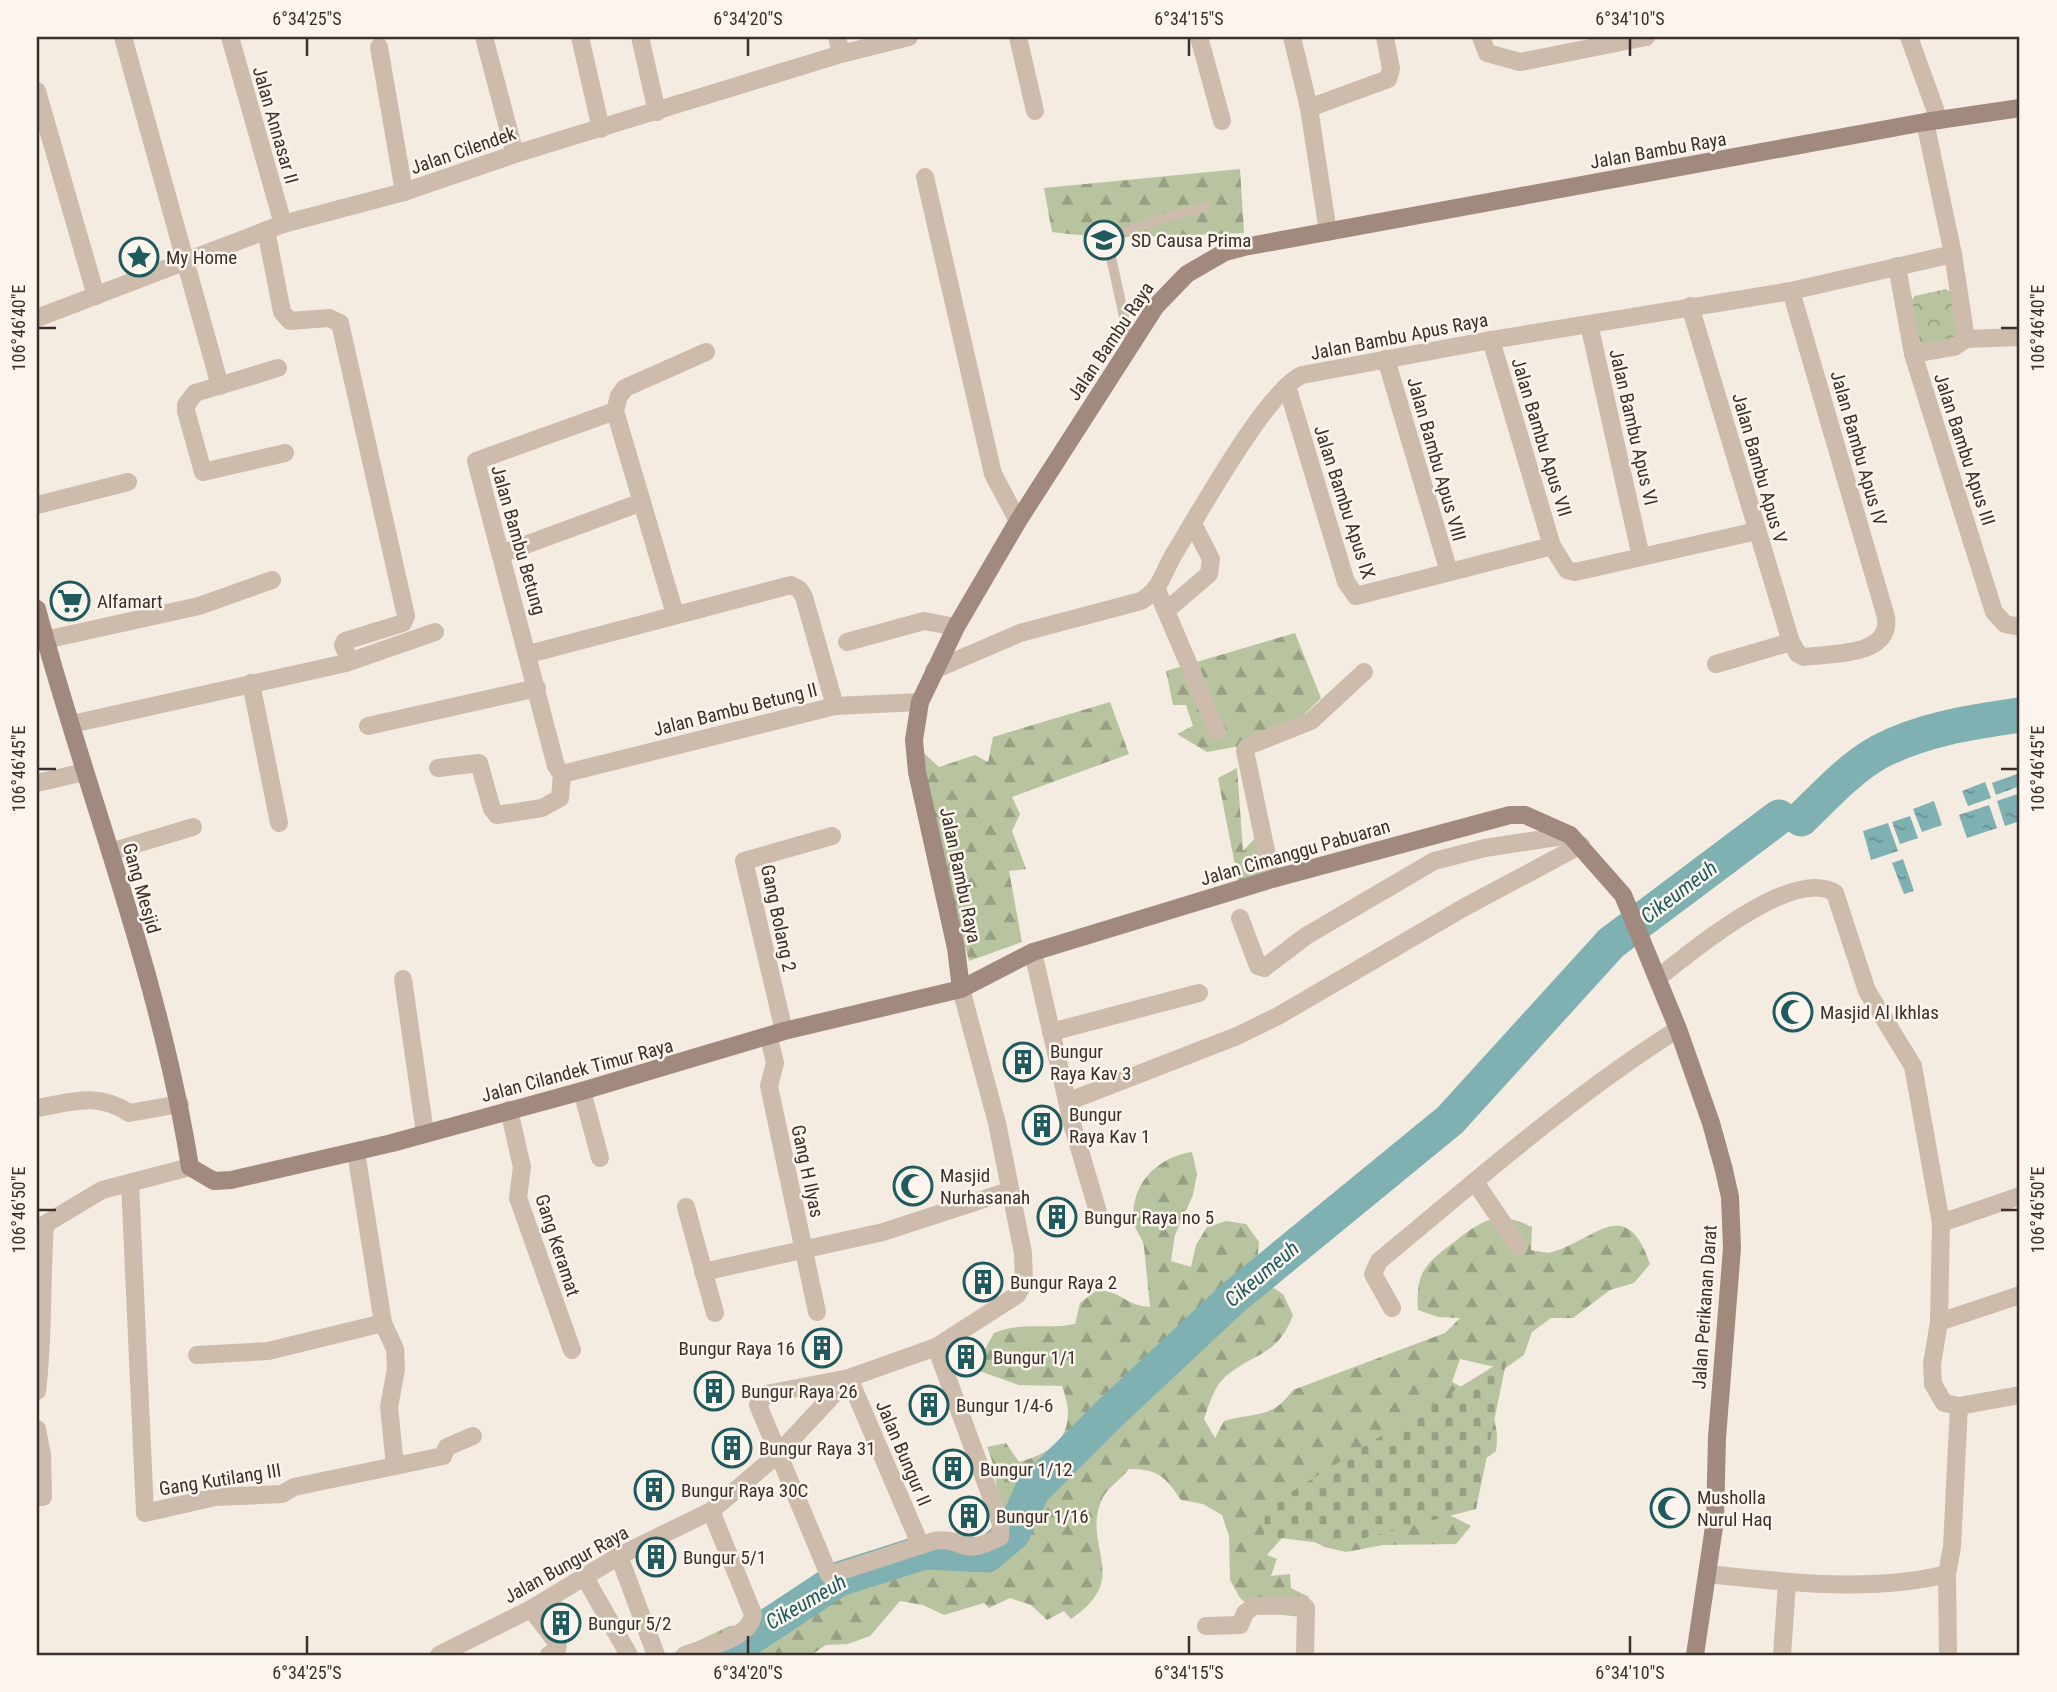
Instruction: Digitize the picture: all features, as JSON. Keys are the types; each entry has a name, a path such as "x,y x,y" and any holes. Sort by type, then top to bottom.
{"street":[{"path":"123,37 220,386"},
{"name":"Jalan Annasar II","path":"230,37 274,227 282,312 290,321 329,318 340,323 406,616 402,623 345,641 350,661"},
{"path":"484,37 515,154"},
{"path":"580,37 601,129"},
{"path":"640,37 657,112"},
{"name":"Jalan Cilendek","path":"37,318 274,227 404,192 515,154 657,112 839,45 909,37"},
{"path":"1018,37 1035,111"},
{"path":"1199,37 1222,121"},
{"path":"1292,37 1309,108 1328,232"},
{"path":"1309,108 1388,79 1391,69 1385,37"},
{"path":"1481,37 1487,53 1520,62 1590,42 1646,37"},
{"path":"1909,37 1932,121 1966,339"},
{"path":"379,47 404,192"},
{"path":"37,91 96,296"},
{"name":"Jalan Bambu Raya","path":"961,989 956,948 917,772 914,740 920,702 956,627 1018,521 1130,344 1169,289 1205,261 1235,249 1932,121 2020,108"},
{"path":"925,177 993,474 1018,521"},
{"name":"Jalan Bambu Apus Raya","path":"1287,386 1302,376 1386,359 1791,291 1953,254"},
{"name":"Jalan Bambu Apus III","path":"1897,266 1913,354 1994,612 2005,624 2020,627"},
{"name":"Jalan Bambu Apus IV","path":"1791,291 1886,617 1885,634 1880,642 1868,648 1804,657 1798,654 1791,642"},
{"name":"Jalan Bambu Apus V","path":"1690,306 1791,642"},
{"name":"Jalan Bambu Apus VI","path":"1589,324 1641,557"},
{"path":"1913,354 1954,347 1966,339 2020,337"},
{"name":"Jalan Bambu Apus VII","path":"1491,340 1552,546"},
{"path":"675,614 615,411 616,403 625,388 706,352"},
{"name":"Jalan Bambu Apus VIII","path":"1386,359 1449,572"},
{"path":"278,368 195,393 186,405 203,472 285,453"},
{"path":"934,670 1003,639 1141,601 1157,590 1232,459 1287,386"},
{"name":"Jalan Bambu Apus IX","path":"1287,386 1349,590 1356,596 1552,546"},
{"name":"Jalan Bambu Betung","path":"562,774 556,766 475,464 477,458 615,411"},
{"path":"37,505 128,482"},
{"path":"501,554 642,502"},
{"path":"1167,610 1209,574 1211,559 1193,524"},
{"path":"1552,546 1561,564 1575,572 1756,531"},
{"path":"45,640 199,606 272,580"},
{"path":"528,654 790,585 799,589 835,706"},
{"path":"1157,590 1217,731"},
{"name":"Gang Mesjid","path":"37,609 110,852 197,1171"},
{"path":"847,642 924,621 956,627"},
{"path":"72,724 350,661 435,632"},
{"path":"1716,664 1791,642"},
{"path":"1272,879 1245,751 1248,746 1311,721 1364,672"},
{"path":"251,683 279,823"},
{"path":"368,726 537,688"},
{"name":"Jalan Bambu Betung II","path":"562,774 835,706 920,702"},
{"path":"438,768 479,763 496,815 551,804 560,797 562,774"},
{"path":"37,783 84,772"},
{"name":"Jalan Cimanggu Pabuaran","path":"961,989 1032,952 1272,879 1510,815 1525,815 1576,840 1623,895"},
{"path":"110,852 193,827"},
{"name":"Gang Bolang 2","path":"776,1034 744,861 832,836"},
{"path":"1240,918 1258,967 1264,968 1306,936 1434,861 1485,848 1576,840"},
{"path":"1067,1102 1237,1036 1278,1016 1576,840"},
{"path":"1658,978 1752,908 1782,895 1808,890 1821,888 1835,893 1867,991 1913,1066 1941,1223 1933,1384 1944,1403 1959,1406 2018,1394"},
{"name":"Jalan Perikanan Darat","path":"1623,895 1678,1029 1712,1123 1727,1184 1731,1219 1732,1248 1717,1438 1715,1520 1695,1655"},
{"path":"1032,952 1067,1102 1098,1212"},
{"path":"403,979 425,1133"},
{"name":"Jalan Cilandek Timur Raya","path":"197,1171 214,1181 231,1181 356,1152 582,1091 776,1034 961,989"},
{"name":"Jalan Bungur Raya","path":"777,1455 759,1400 766,1394 849,1378 936,1347 1003,1306 1017,1295 1024,1283 1023,1253 997,1123 961,989"},
{"path":"1051,1032 1199,993"},
{"path":"1392,1308 1373,1275 1374,1267 1475,1182 1638,1054 1678,1029"},
{"name":"Gang H Ilyas","path":"776,1034 775,1063 769,1087 817,1312"},
{"path":"582,1091 600,1158"},
{"path":"37,1108 102,1100 112,1102 130,1113 180,1104"},
{"name":"Gang Keramat","path":"509,1110 522,1167 518,1198 572,1350"},
{"path":"356,1152 383,1323 395,1349 397,1369 389,1407 395,1466 443,1456 447,1447 473,1436"},
{"path":"37,1391 41,1227 89,1196 130,1183 197,1171"},
{"path":"1475,1182 1519,1247"},
{"name":"Gang Kutilang III","path":"130,1183 145,1513 215,1497 282,1494 294,1487 395,1466"},
{"path":"703,1272 883,1232 1009,1191"},
{"path":"1941,1223 2020,1196"},
{"path":"686,1208 715,1313"},
{"path":"1938,1322 2020,1295"},
{"path":"197,1354 268,1351 383,1323"},
{"path":"777,1455 829,1575 920,1544 945,1539 965,1549 977,1549 1000,1537 1001,1524 936,1347"},
{"name":"Jalan Bungur Raya","path":"439,1655 531,1609 619,1556 710,1511 777,1455 849,1378"},
{"name":"Jalan Bungur II","path":"849,1378 920,1544"},
{"path":"1948,1655 1947,1574 1952,1547 1959,1406"},
{"path":"37,1429 42,1455 43,1497 37,1497"},
{"path":"685,1655 744,1632 752,1622 753,1614 710,1511"},
{"path":"619,1556 656,1655"},
{"path":"1707,1574 1787,1583 1927,1579 1947,1574"},
{"path":"583,1576 629,1655"},
{"path":"1782,1655 1787,1583"},
{"path":"1206,1626 1240,1625 1250,1608 1259,1605 1303,1605 1306,1608 1305,1655"},
{"path":"531,1609 558,1644 553,1653"}],"lane":[{"path":"1130,344 1107,239 1154,221 1205,207"}],"green space":[{"path":"1240,169 1244,233 1124,237 1052,232 1044,188"},
{"path":"1946,289 1952,293 1961,335 1950,343 1921,347 1910,302 1915,296"},
{"path":"1295,633 1321,698 1279,739 1207,752 1177,734 1193,726 1186,705 1173,705 1166,671"},
{"path":"1110,702 1129,754 1012,797 1020,814 1012,831 1026,869 1009,871 1022,942 969,961 912,742 939,767 975,755 988,762 993,737"},
{"path":"1237,768 1243,851 1257,836 1267,876 1238,881 1218,778"},
{"path":"1192,1152 1197,1174 1193,1195 1175,1235 1171,1261 1191,1267 1196,1245 1207,1227 1226,1221 1246,1224 1259,1242 1257,1264 1266,1283 1283,1294 1293,1315 1287,1329 1273,1346 1237,1368 1218,1385 1204,1419 1215,1438 1224,1421 1270,1411 1293,1390 1445,1333 1460,1318 1438,1317 1418,1310 1421,1276 1439,1254 1485,1222 1501,1218 1532,1227 1531,1250 1547,1253 1609,1227 1620,1226 1631,1231 1641,1243 1650,1264 1634,1283 1610,1290 1573,1318 1551,1318 1532,1332 1524,1355 1504,1369 1460,1359 1452,1382 1474,1394 1489,1408 1496,1426 1497,1438 1496,1451 1477,1465 1436,1508 1471,1526 1456,1544 1383,1545 1346,1552 1324,1547 1305,1536 1282,1538 1267,1555 1277,1559 1271,1576 1290,1574 1291,1588 1309,1597 1301,1617 1257,1612 1240,1598 1230,1580 1229,1536 1222,1515 1203,1504 1181,1500 1170,1485 1154,1472 1129,1469 1105,1494 1097,1515 1102,1561 1099,1589 1089,1603 1071,1619 1064,1611 1047,1620 1031,1605 1010,1598 989,1608 984,1603 944,1615 923,1605 900,1601 870,1636 848,1644 826,1645 811,1655 669,1655 729,1626 772,1624 799,1592 814,1584 839,1583 839,1579 921,1548 994,1544 996,1483 987,1447 1006,1443 1019,1462 1034,1457 1046,1451 1062,1436 1068,1414 1062,1386 1019,1385 974,1369 994,1333 1015,1327 1075,1324 1080,1303 1097,1290 1150,1307 1144,1247 1134,1223 1136,1196 1148,1175 1157,1166"},
{"path":"1507,1358 1476,1509 1337,1545 1264,1536 1265,1508"}],"water":[{"path":"2020,773 2020,786 1996,795 1992,783"},
{"path":"1985,782 1991,798 1968,806 1962,791"},
{"path":"2020,793 2020,821 2005,826 1997,801"},
{"path":"1934,801 1942,825 1922,832 1913,809"},
{"path":"1989,805 1997,828 1967,838 1959,815"},
{"path":"1910,816 1918,838 1900,844 1892,822"},
{"path":"1888,823 1898,851 1871,860 1863,831"},
{"path":"1903,859 1914,891 1904,894 1892,863"}],"waterway":[{"name":"Cikeumeuh","path":"1801,819 1848,774 1879,752 1930,732 2020,715"},
{"name":"Cikeumeuh","path":"717,1655 733,1649 839,1579 924,1552 987,1555 1013,1533 1032,1491 1110,1413 1234,1297 1450,1120 1611,943 1779,817"}],"place":[{"name":"SD Causa Prima","path":"1104,240"},
{"name":"My Home","path":"139,257"},
{"name":"Alfamart","path":"70,601"},
{"name":"Masjid Al Ikhlas","path":"1793,1012"},
{"name":"Bungur Raya Kav 3","path":"1023,1062"},
{"name":"Bungur Raya Kav 1","path":"1042,1125"},
{"name":"Masjid Nurhasanah","path":"913,1186"},
{"name":"Bungur Raya no 5","path":"1057,1217"},
{"name":"Bungur Raya 2","path":"983,1282"},
{"name":"Bungur Raya 16","path":"822,1348"},
{"name":"Bungur 1/1","path":"966,1357"},
{"name":"Bungur Raya 26","path":"714,1391"},
{"name":"Bungur 1/4-6","path":"929,1405"},
{"name":"Bungur Raya 31","path":"732,1448"},
{"name":"Bungur 1/12","path":"953,1469"},
{"name":"Bungur Raya 30C","path":"654,1490"},
{"name":"Musholla Nurul Haq","path":"1670,1508"},
{"name":"Bungur 1/16","path":"969,1516"},
{"name":"Bungur 5/1","path":"656,1557"},
{"name":"Bungur 5/2","path":"561,1623"}]}
